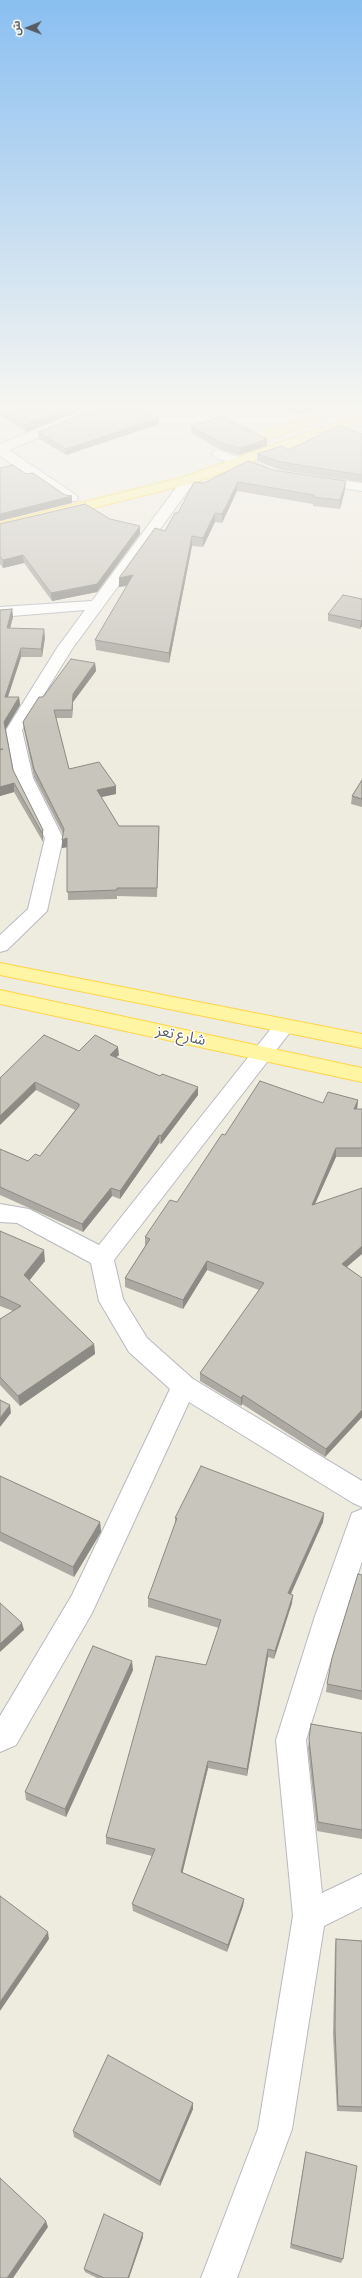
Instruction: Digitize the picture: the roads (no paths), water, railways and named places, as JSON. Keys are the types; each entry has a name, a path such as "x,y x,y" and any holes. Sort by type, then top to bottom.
{"main road":[{"path":"0,517 10,514"},
{"path":"0,527 44,514"},
{"name":"شارع تعز","path":"0,969 362,1041"},
{"name":"شارع تعز","path":"0,998 263,1052 296,1062 362,1075"}],"street":[{"path":"0,946 37,911 54,838 24,778 14,730 65,648 97,605 157,514"},
{"path":"0,612 97,605"},
{"path":"0,750 18,752"},
{"path":"284,1026 102,1258 111,1301 138,1345 184,1386 362,1495"},
{"path":"0,1213 21,1215 102,1258"},
{"path":"0,1738 5,1735 82,1604 184,1386"},
{"path":"219,2278 275,2128 309,1916 292,1740 329,1616 362,1521"},
{"path":"309,1916 362,1890"}]}
